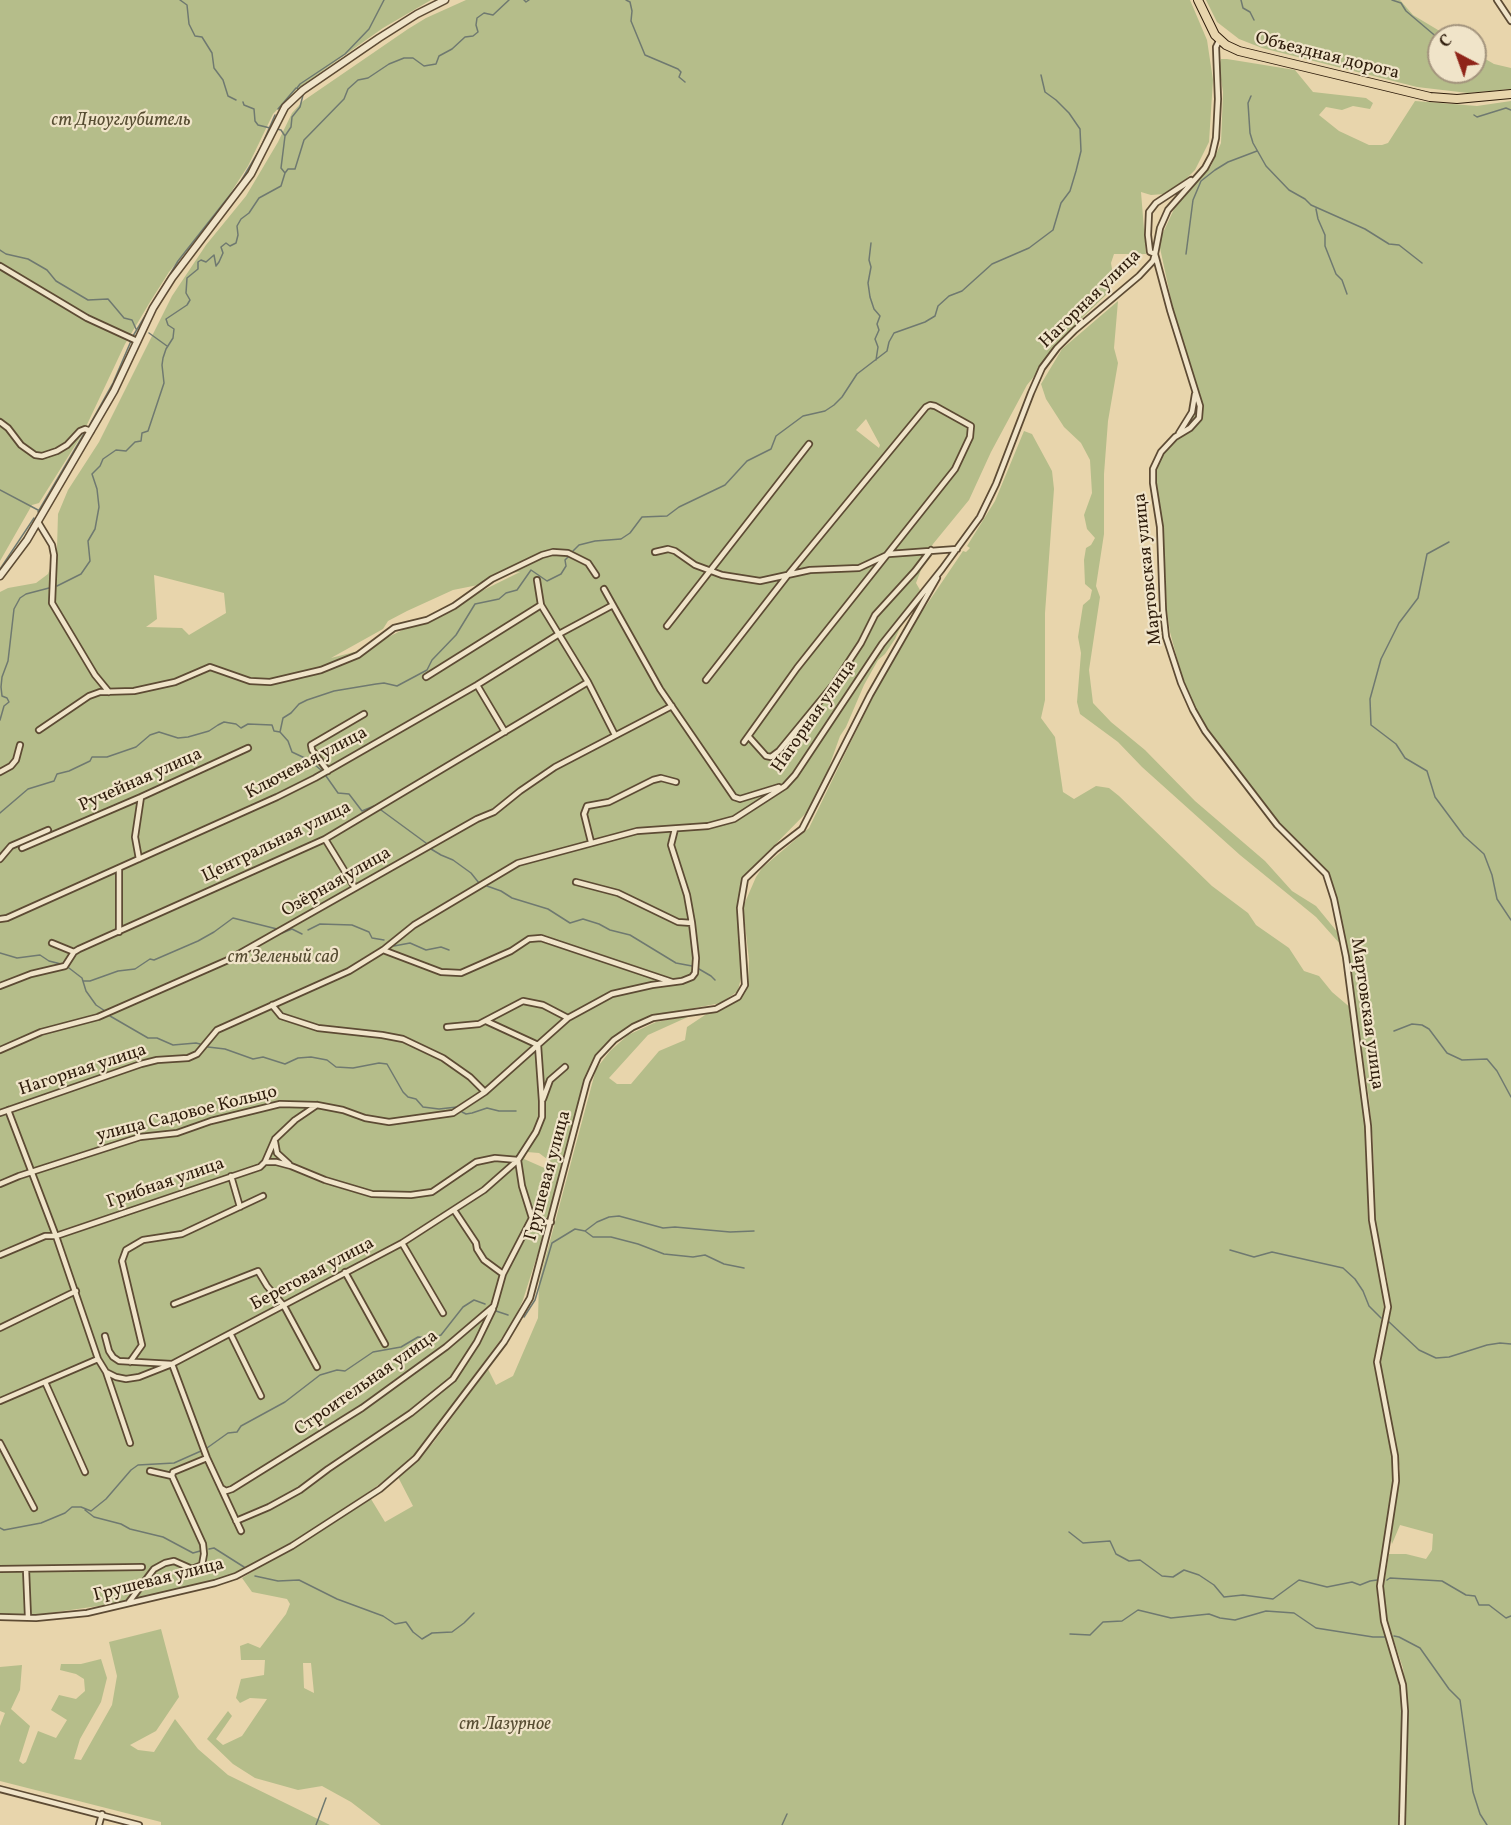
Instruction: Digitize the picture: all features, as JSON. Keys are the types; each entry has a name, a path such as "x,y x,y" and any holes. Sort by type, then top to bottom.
{"main road":[{"path":"1198,0 1212,30 1220,39"},
{"name":"Объездная дорога","path":"1220,39 1239,51 1420,96 1448,99 1511,94"}],"street":[{"path":"0,576 38,522 114,391 137,341 172,278 251,174 281,114 301,92 389,32 445,0"},
{"path":"1497,0 1511,21"},
{"path":"1155,254 1160,228 1168,210 1205,168 1212,155 1216,138 1218,99 1215,60 1216,47 1220,39"},
{"name":"Нагорная улица","path":"0,1113 141,1064 157,1060 188,1058 197,1054 218,1030 349,971 383,950 414,925 518,863 637,831 708,826 734,819 785,786 795,775 882,644 980,517 996,484 1030,393 1042,368 1057,348 1153,261 1155,254 1150,252 1148,235 1149,212 1156,203 1184,183 1196,179"},
{"name":"Мартовская улица","path":"1155,254 1200,406 1199,418 1190,428 1175,437 1161,452 1154,469 1153,483 1160,527 1166,637 1181,683 1205,731 1277,825 1326,874 1346,957 1368,1126 1372,1220 1388,1307 1377,1362 1395,1456 1396,1481 1380,1586 1384,1621 1403,1685 1405,1711 1402,1825"},
{"path":"0,266 87,318 137,341"},
{"path":"1175,437 1184,427 1192,412 1195,392"},
{"path":"706,680 787,576 926,407 935,406 971,426 970,437 955,470 889,554 865,580 797,668 744,742"},
{"path":"0,422 8,428 21,445 35,455 42,456 67,445 80,431 91,430"},
{"path":"667,626 809,444"},
{"path":"38,522 52,545 54,555 52,603 95,675 109,692"},
{"path":"655,552 668,549 675,551 695,565 738,579 760,581 810,570 859,568 889,554 957,549"},
{"path":"749,737 766,756 771,757 779,751 834,684 861,643 875,615 932,550"},
{"path":"39,730 89,696 134,691 175,682 210,668 250,681 270,682 321,670 358,655 394,628 427,620 454,606 492,579 542,555 553,552 568,553 588,563 596,575"},
{"name":"Грушевая улица","path":"0,1617 87,1613 236,1576 267,1561 381,1489 416,1458 518,1322 531,1298 587,1081 598,1057 614,1040 633,1027 653,1018 716,1009 738,997 745,985 740,908 745,879 776,849 802,829 870,695 942,569"},
{"path":"537,580 541,605 588,682 615,735"},
{"path":"604,589 672,706 734,797 740,799 785,786"},
{"path":"426,677 541,605"},
{"name":"Ключевая улица","path":"0,919 7,918 277,797 327,771 477,685 559,634 613,605"},
{"name":"Центральная улица","path":"0,986 31,974 65,966 74,952 325,839 588,682"},
{"path":"477,685 505,732"},
{"name":"Озёрная улица","path":"0,1050 41,1032 98,1017 228,960 477,819 494,813 541,776 672,706"},
{"path":"327,771 311,745 364,714"},
{"path":"0,772 16,760 20,745"},
{"name":"Ручейная улица","path":"22,848 248,748"},
{"path":"591,842 584,814 587,806 609,802 653,780 661,778 676,782"},
{"path":"139,859 135,837 141,797"},
{"name":"улица Садовое Кольцо","path":"0,1184 140,1137 177,1133 211,1121 280,1104 317,1105 389,1122 453,1113 485,1092 568,1018 612,994 692,977 695,973 696,958 692,923 687,895 672,845 675,829"},
{"path":"0,859 11,846 48,830"},
{"path":"325,839 355,888"},
{"path":"119,868 119,932"},
{"path":"576,882 618,893 678,922 692,923"},
{"path":"383,950 441,972 461,973 511,951 529,939 541,938 674,982"},
{"path":"52,943 74,952"},
{"path":"447,1027 468,1026 486,1021 524,1001 543,1005 568,1018"},
{"path":"272,1005 281,1016 318,1028 403,1039 443,1058 470,1077 485,1092"},
{"path":"486,1021 538,1045"},
{"name":"Береговая улица","path":"106,1371 120,1379 132,1379 172,1364 231,1335 402,1242 484,1190 518,1160 536,1132 542,1117 538,1045"},
{"path":"542,1101 550,1080 565,1067"},
{"path":"317,1105 295,1120 275,1139 265,1162 291,1166 325,1180 372,1194 411,1195 432,1192 476,1162 495,1158 518,1160 522,1186 532,1218 538,1222 551,1222"},
{"path":"8,1110 76,1291 98,1359 106,1371 130,1443"},
{"path":"275,1139 275,1149 291,1166"},
{"name":"Грибная улица","path":"0,1255 45,1236 56,1236 260,1167 265,1162"},
{"path":"231,1176 240,1207"},
{"path":"130,1362 142,1345 123,1267 124,1252 143,1240 182,1234 263,1196"},
{"path":"454,1210 476,1243 484,1260 503,1274"},
{"path":"236,1521 300,1490 411,1413 453,1379 477,1342 494,1306 503,1274 532,1218"},
{"path":"402,1242 443,1313"},
{"path":"174,1304 258,1271 284,1306 317,1367"},
{"path":"345,1272 385,1344"},
{"path":"0,1328 76,1291"},
{"name":"Строительная улица","path":"221,1488 226,1491 232,1489 362,1408 446,1347 494,1306"},
{"path":"231,1335 261,1395"},
{"path":"105,1336 109,1351 119,1361 172,1364 207,1458 241,1531"},
{"path":"0,1401 98,1359"},
{"path":"45,1382 85,1472"},
{"path":"0,1443 34,1508"},
{"path":"172,1476 173,1472 207,1458"},
{"path":"150,1471 172,1476"},
{"path":"128,1604 154,1569 165,1563 174,1561 192,1569 201,1565 204,1554 203,1545 172,1476"},
{"path":"0,1569 142,1567"},
{"path":"26,1569 28,1617"},
{"path":"0,1789 139,1825"},
{"path":"99,1825 102,1814"}],"green space":[{"name":"ст Дноуглубитель","path":"0,0 431,0 383,28 297,89 273,114 248,166 226,200 169,272 150,302 125,344 83,433 39,503 32,505 0,561"},
{"name":"ст Зеленый сад","path":"466,0 1190,0 1207,40 1213,80 1209,142 1195,170 1186,179 1164,194 1151,195 1141,192 1146,254 1114,254 1111,263 1114,281 1107,294 1084,316 1027,385 991,452 969,500 933,544 926,557 916,583 920,590 912,601 895,639 878,660 864,685 810,809 757,863 744,880 739,900 742,973 738,991 721,1003 647,1017 617,1035 598,1053 584,1081 549,1218 523,1300 512,1324 426,1441 407,1463 373,1489 303,1536 264,1560 237,1573 200,1585 148,1597 136,1598 136,1590 127,1602 28,1616 0,1616 0,592 8,588 36,583 48,574 57,548 58,514 68,490 99,442 172,296 206,245 246,196 278,142 292,113 303,101 426,18","holes":["866,419 880,445 879,448 856,430","520,572 362,650 331,658 383,629 388,621 407,611 453,590 478,585 509,573","154,575 224,593 226,613 189,635 182,628 146,627 157,619","527,1152 539,1153 551,1162 549,1170 524,1159"]},
{"path":"1206,0 1400,0 1413,15 1428,24 1427,84 1487,84 1487,60 1511,68 1511,89 1468,93 1417,87 1262,48 1239,39 1217,22"},
{"path":"1221,59 1295,70 1313,92 1366,98 1373,103 1370,109 1353,106 1342,110 1326,107 1319,115 1339,131 1369,145 1388,143 1415,101 1477,106 1511,101 1511,1825 1405,1825 1407,1709 1403,1668 1386,1618 1383,1591 1389,1554 1406,1554 1426,1559 1432,1550 1433,1534 1400,1525 1392,1544 1391,1540 1400,1469 1380,1368 1389,1311 1388,1283 1375,1223 1373,1143 1369,1099 1346,944 1334,889 1329,877 1321,865 1278,824 1206,729 1184,685 1170,632 1163,529 1156,478 1158,463 1164,452 1189,428 1181,432 1187,425 1197,393 1174,313 1160,248 1161,237 1175,207 1211,166 1221,143 1223,92 1219,67"},
{"path":"1118,301 1114,348 1118,363 1108,421 1104,474 1104,534 1096,586 1100,597 1089,670 1093,703 1111,722 1145,750 1195,801 1265,861 1292,891 1316,906 1339,934 1341,945 1316,917 1240,855 1142,767 1118,742 1080,714 1077,702 1081,653 1078,637 1083,605 1090,599 1092,590 1085,584 1084,560 1086,548 1095,538 1087,529 1084,515 1092,493 1090,460 1081,443 1064,427 1046,399 1041,384 1062,349"},
{"name":"ст Лазурное","path":"1024,431 1032,434 1052,471 1054,489 1045,613 1045,700 1041,718 1055,737 1063,792 1074,799 1096,786 1109,788 1212,886 1248,913 1256,925 1289,948 1304,971 1319,976 1332,992 1352,1009 1364,1102 1368,1219 1379,1264 1384,1309 1374,1360 1393,1457 1395,1484 1381,1557 1377,1596 1381,1623 1400,1682 1401,1825 381,1825 351,1802 322,1786 298,1790 255,1778 233,1764 207,1739 228,1711 232,1716 216,1739 223,1745 242,1736 267,1699 250,1698 240,1703 236,1698 241,1679 264,1675 265,1660 241,1660 240,1646 248,1643 260,1648 286,1614 290,1604 287,1599 252,1592 242,1578 371,1499 385,1522 413,1506 398,1477 433,1443 488,1369 496,1385 513,1376 538,1318 539,1282 596,1069 610,1051 628,1035 656,1022 690,1016 648,1035 609,1078 617,1084 631,1084 659,1051 685,1040 687,1027 708,1013 725,1008 739,999 748,985 749,960 743,907 756,877 762,868 809,828 878,686 919,616 963,551 966,552 970,548 967,546 995,501","holes":["303,1663 311,1663 314,1693 304,1688"]},
{"path":"161,1629 179,1697 156,1731 130,1745 138,1750 154,1752 175,1719 198,1749 228,1775 330,1825 161,1825 161,1822 0,1781 0,1726 5,1713 0,1711 0,1667 22,1665 20,1690 11,1709 30,1726 19,1761 23,1764 26,1762 38,1731 56,1738 67,1720 51,1710 59,1695 76,1699 85,1691 84,1679 76,1674 60,1670 61,1664 81,1664 101,1659 107,1678 101,1702 80,1739 74,1759 81,1760 112,1705 117,1676 109,1642"}],"waterway":[{"path":"180,0 187,5 189,24 195,36 202,37 212,53 214,68 223,80 228,96 236,100"},
{"path":"300,92 297,88 300,84 345,54 369,29 384,0"},
{"path":"57,586 81,574 90,561 88,541 95,529 99,507 92,474 103,459 116,450 126,451 135,442 141,441 142,433 148,431 164,383 163,358 173,338 174,329 168,325 166,319 187,305 190,300 186,293 187,278 198,269 198,262 201,260 206,262 214,255 216,266 223,253 221,247 226,243 230,246 236,243 237,226 241,219 249,213 259,198 281,186 288,169 295,169 304,140 344,99 348,89 358,80 368,78 389,64 404,58 413,58 424,66 436,64 439,56 452,49 465,37 473,36 478,32 477,18 484,13 493,15 509,0"},
{"path":"524,0 526,2 529,0"},
{"path":"626,0 630,2 631,21 645,55 678,69 681,72 679,77 685,82"},
{"path":"1241,0 1243,8 1250,12 1254,20"},
{"path":"1392,0 1401,3 1406,11 1427,29"},
{"path":"573,551 579,545 621,539 630,533 642,517 667,516 679,507 725,485 747,461 771,449 776,436 803,416 825,411 834,405 857,374 887,351 894,333 935,316 938,306 949,296 962,291 992,264 1029,248 1053,230 1061,203 1070,191 1076,171 1081,151 1080,129 1069,113 1045,92 1041,75"},
{"path":"278,109 296,88"},
{"path":"285,173 281,168 285,136 291,127 292,117 300,107 303,95"},
{"path":"1251,96 1248,103 1253,143 1266,166 1289,190 1311,205 1365,229 1389,244 1399,245 1422,263"},
{"path":"243,102 244,105 254,109 255,121 258,125 270,128"},
{"path":"1474,115 1477,117 1506,108 1511,110"},
{"path":"133,336 178,261 241,181 260,149 275,115"},
{"path":"277,129 281,130 285,136"},
{"path":"1186,254 1193,200 1201,181 1228,162 1257,151"},
{"path":"1316,209 1325,235 1325,246 1347,294"},
{"path":"871,243 868,283 874,309 880,316 877,324 879,330 875,339 878,347 876,360"},
{"path":"0,250 6,254 28,259 47,270 56,281 88,300 108,299 124,318 132,320 136,329"},
{"path":"149,333 167,346"},
{"path":"89,426 113,383 131,341"},
{"path":"38,512 85,432"},
{"path":"0,490 38,510"},
{"path":"0,569 34,518"},
{"path":"1449,542 1427,554 1418,598 1399,623 1381,659 1370,699 1371,725 1396,744 1405,758 1427,771 1435,797 1464,836 1484,854 1492,875 1497,899 1511,920"},
{"path":"0,813 28,789 54,781 57,774 90,761 92,757 107,757 136,747 150,735 159,732 178,738 188,737 209,731 224,722 236,724 241,728 248,724 272,725 274,731 280,732 283,718 307,700 334,691 376,684 397,686 427,670 432,660 456,635 475,604 499,599 506,593 517,590 531,570 547,581 561,574 568,557"},
{"path":"0,720 4,706 9,702 2,696 1,687 8,661 14,609 20,598 26,594 49,588"},
{"path":"280,732 288,741 292,752 309,760 321,770"},
{"path":"326,776 338,793 349,794 362,811 374,806"},
{"path":"381,810 426,843"},
{"path":"431,849 453,860 471,873 479,883"},
{"path":"487,886 512,898 548,909 570,923 583,919 630,935 676,963 692,966"},
{"path":"83,981 90,981 118,971 135,969 150,959 154,960 198,941 233,918 277,929"},
{"path":"308,930 320,924 352,925 369,932 372,938 384,940"},
{"path":"282,933 292,929 302,934"},
{"path":"394,946 410,943 426,950 441,947 449,950"},
{"path":"0,953 17,958 40,955 49,961 61,964"},
{"path":"69,968 82,978 86,991 96,1005 105,1011"},
{"path":"699,969 715,980"},
{"path":"110,1016 148,1038 157,1038 173,1045 200,1044"},
{"path":"1394,1031 1412,1024 1422,1025 1429,1029 1447,1053 1462,1060 1487,1059 1497,1071 1511,1097"},
{"path":"208,1047 225,1049 253,1059 263,1057 285,1064 298,1058 311,1057 327,1060 336,1067 353,1068 379,1063 387,1064 403,1092 408,1097 416,1099 423,1107 439,1109 457,1107"},
{"path":"462,1112 466,1114 487,1108 516,1111"},
{"path":"585,1231 597,1222 619,1216 663,1228 754,1231"},
{"path":"524,1317 535,1300 552,1243 575,1229 585,1231 593,1237 611,1237 664,1254 693,1257 705,1255 724,1264 744,1268"},
{"path":"1230,1250 1254,1257 1272,1252 1343,1268 1355,1279 1369,1306 1381,1318"},
{"path":"207,1448 228,1433 237,1432 241,1426 285,1402 320,1375 337,1370 345,1371 373,1352 401,1347 418,1337 432,1338 441,1335 463,1307 474,1300 485,1304"},
{"path":"496,1311 508,1315"},
{"path":"1388,1321 1419,1350 1436,1358 1449,1357 1487,1345 1511,1344"},
{"path":"0,1528 4,1530 41,1523 65,1513 72,1507 81,1507 91,1511 106,1499 138,1465 174,1463 201,1451"},
{"path":"85,1510 94,1517 163,1537 193,1553 200,1551"},
{"path":"1069,1532 1083,1543 1110,1541 1116,1554 1129,1561 1140,1560 1162,1576 1173,1577 1184,1570 1199,1575 1214,1585 1224,1597 1243,1595 1273,1599 1299,1580 1327,1587 1352,1582 1360,1585 1377,1580"},
{"path":"209,1549 214,1548 244,1567"},
{"path":"255,1576 278,1581 299,1580 337,1599 383,1616 395,1624 406,1622 422,1639 432,1633 452,1632 474,1613"},
{"path":"1387,1580 1390,1578 1442,1581 1466,1595 1475,1596 1479,1605 1489,1605 1506,1618 1511,1616"},
{"path":"1070,1634 1090,1635 1103,1622 1122,1621 1138,1610 1171,1618 1209,1614 1235,1620 1266,1611 1294,1613 1316,1628 1385,1637"},
{"path":"1394,1636 1420,1648 1449,1689 1460,1700 1473,1792 1480,1814 1487,1825"},
{"path":"316,1825 326,1798"},
{"path":"782,1825 787,1814"}]}
